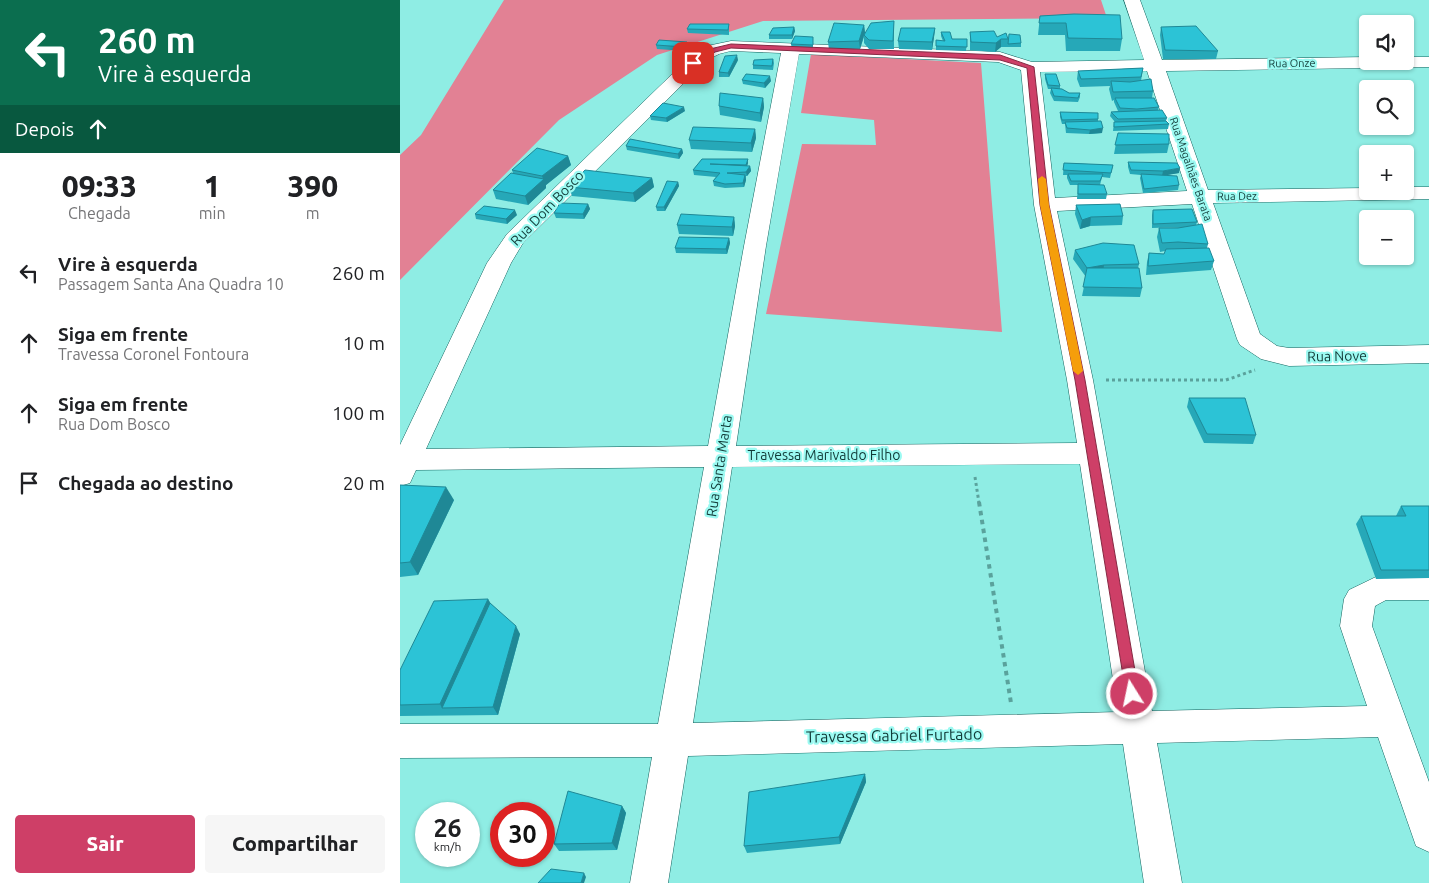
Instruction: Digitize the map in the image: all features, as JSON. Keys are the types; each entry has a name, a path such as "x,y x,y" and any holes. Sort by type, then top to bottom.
{"street":[{"name":"Rua Magalhães Barata","path":"1132,0 1200,197 1260,346"},
{"name":"Rua Onze","path":"731,46 1000,57 1030,67 1429,62"},
{"name":"Rua Dom Bosco","path":"404,467 499,263 514,238 693,63 713,50 731,46"},
{"name":"Rua Santa Marta","path":"649,883 755,246 791,49"},
{"path":"1030,67 1045,205 1080,380 1163,883"},
{"name":"Rua Dez","path":"1045,205 1200,197 1429,193"},
{"name":"Rua Nove","path":"1260,346 1289,357 1429,354"},
{"name":"Travessa Marivaldo Filho","path":"404,467 720,456 1092,453"},
{"path":"1429,587 1382,587 1360,599 1356,626 1429,833"},
{"name":"Travessa Gabriel Furtado","path":"400,741 673,740 1389,722"}],"path":[{"path":"1080,380 1226,380 1253,372 1260,346"},
{"path":"972,454 1016,732"}],"shaded area":[{"path":"504,0 1101,0 1107,18 763,21 657,55 559,120 400,280 400,155 421,135"},
{"path":"811,54 981,63 1002,332 766,314 802,144 876,145 874,120 801,113"}],"building":[{"path":"1074,14 1120,15 1122,39 1068,38 1066,23 1039,23 1040,16"},
{"path":"894,21 893,41 869,40 864,35 871,23"},
{"path":"834,23 864,25 859,41 828,42"},
{"path":"690,24 729,24 728,30 687,29"},
{"path":"1196,26 1218,51 1165,50 1161,27"},
{"path":"794,27 792,35 769,35 773,28"},
{"path":"901,28 935,28 932,42 898,41"},
{"path":"994,31 997,37 1006,33 1008,39 1001,39 996,43 971,42 970,32"},
{"path":"941,32 950,32 952,39 967,39 967,47 936,46 936,40 945,41"},
{"path":"1009,34 1020,35 1021,43 1008,44"},
{"path":"795,36 813,37 813,45 791,44"},
{"path":"659,40 687,42 684,47 656,45"},
{"path":"737,55 728,73 719,72 725,56"},
{"path":"773,59 772,66 753,65 754,60"},
{"path":"1143,68 1141,77 1081,79 1078,71"},
{"path":"746,74 770,76 764,83 742,80"},
{"path":"1045,74 1056,74 1060,86 1048,85"},
{"path":"1151,79 1153,91 1113,92 1111,81 1130,82"},
{"path":"1051,88 1062,89 1069,93 1080,93 1078,98 1054,96"},
{"path":"720,93 763,98 760,113 719,106"},
{"path":"1115,98 1154,98 1159,107 1120,108"},
{"path":"663,103 684,107 666,118 650,116"},
{"path":"1162,110 1167,118 1118,119 1111,112"},
{"path":"1060,112 1098,113 1098,119 1062,120"},
{"path":"1101,121 1103,128 1090,130 1067,128 1065,122"},
{"path":"1166,121 1169,124 1114,127 1114,122"},
{"path":"693,127 755,129 751,143 689,140"},
{"path":"1118,133 1169,134 1169,144 1115,145"},
{"path":"630,139 682,149 678,154 626,146"},
{"path":"537,148 568,156 542,176 512,170"},
{"path":"702,159 748,159 746,165 710,164 750,166 746,172 727,173 745,175 743,183 725,184 713,181 720,173 693,170"},
{"path":"1128,162 1177,163 1180,168 1163,171 1131,170"},
{"path":"1064,163 1113,165 1111,173 1063,170"},
{"path":"585,170 652,178 633,193 569,187"},
{"path":"511,173 544,179 525,196 493,190"},
{"path":"1068,174 1103,174 1100,181 1071,181"},
{"path":"1141,174 1177,176 1179,185 1144,189"},
{"path":"667,181 678,182 664,207 656,207"},
{"path":"1078,184 1104,185 1107,194 1078,194"},
{"path":"560,203 588,204 583,214 554,213"},
{"path":"1120,204 1123,216 1091,217 1082,220 1076,205"},
{"path":"484,206 515,210 506,219 475,214"},
{"path":"1192,209 1197,222 1153,224 1153,210"},
{"path":"681,214 734,217 732,227 677,225"},
{"path":"1202,224 1208,244 1162,243 1159,228 1178,228"},
{"path":"679,237 729,238 726,249 675,248"},
{"path":"1103,243 1134,245 1139,264 1104,265 1087,268 1075,250"},
{"path":"1209,248 1214,261 1148,266 1149,253 1164,254 1166,249"},
{"path":"1087,268 1139,268 1142,288 1083,287"},
{"path":"1189,398 1245,398 1256,435 1207,434"},
{"path":"400,485 446,487 410,562 400,563"},
{"path":"1401,506 1429,506 1429,570 1381,570 1361,516 1406,516"},
{"path":"488,599 440,704 400,705 400,670 434,601"},
{"path":"490,603 516,626 493,707 442,708"},
{"path":"865,774 839,837 744,846 749,792"},
{"path":"568,791 622,806 612,843 555,844"},
{"path":"551,869 584,873 581,883 538,883"}],"slow traffic":[{"path":"1042,179 1045,205 1078,371"}],"route":[{"path":"693,63 701,56 713,50 731,46 1000,57 1030,67 1045,205 1080,380 1132,694"}]}
